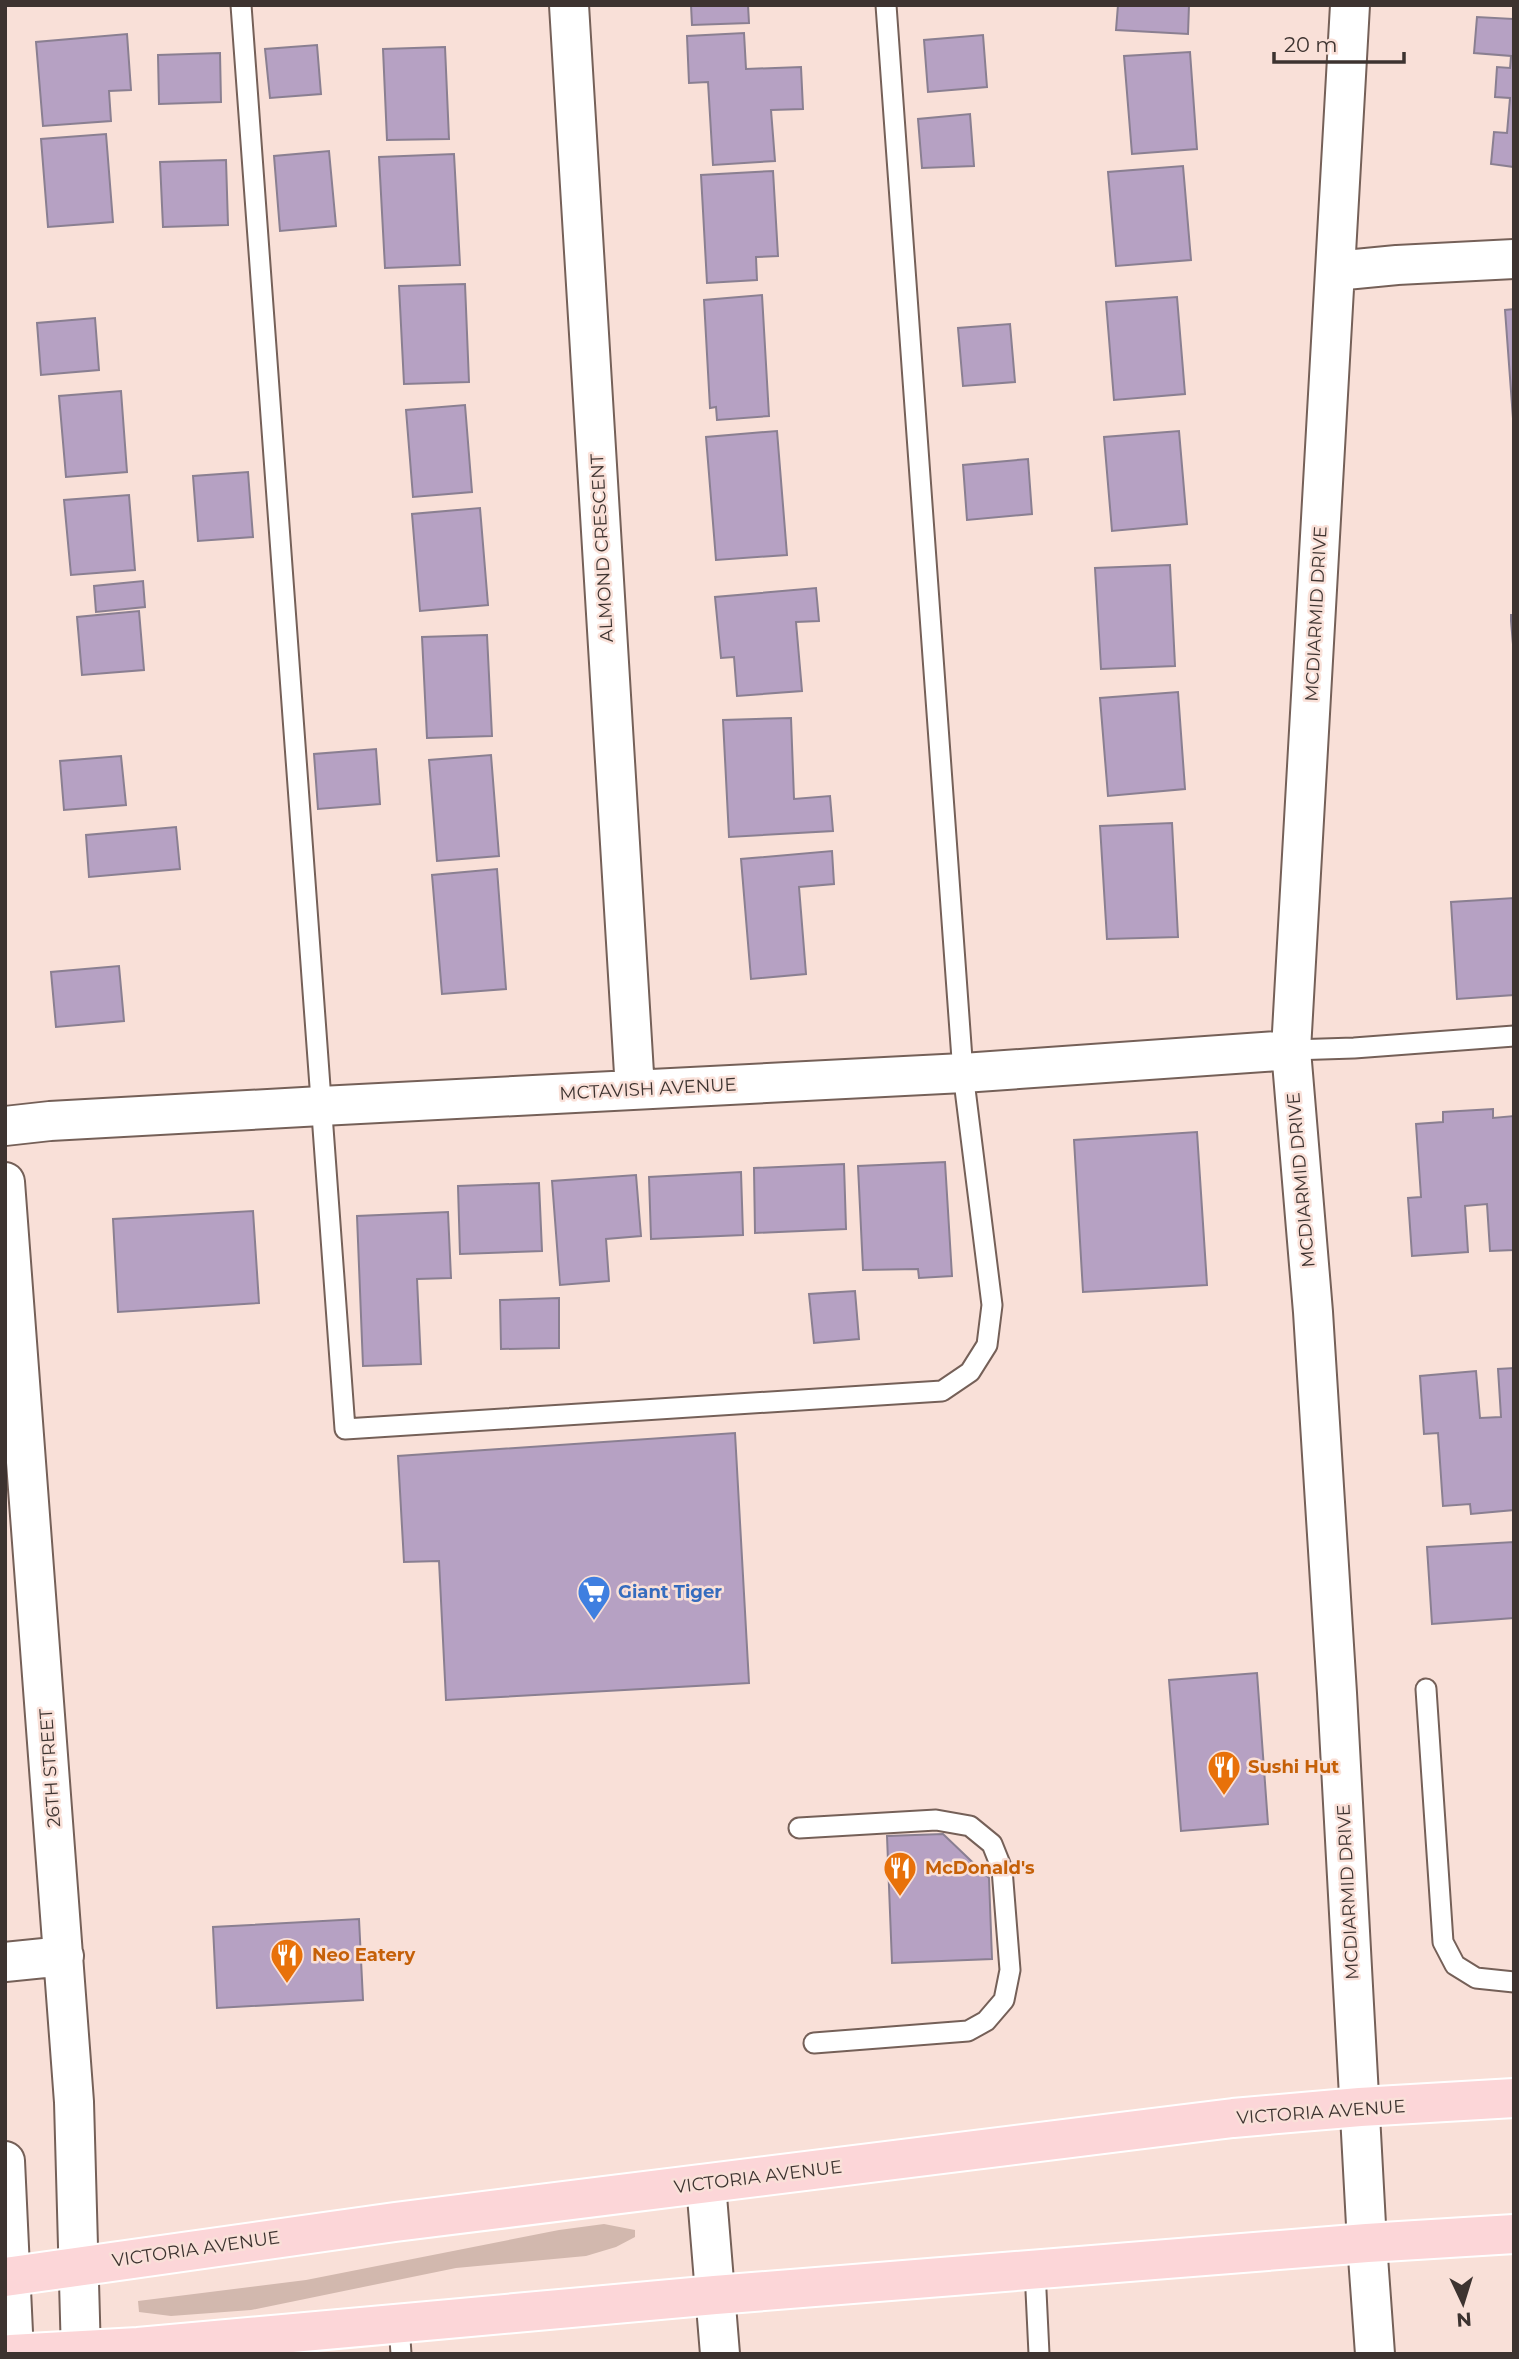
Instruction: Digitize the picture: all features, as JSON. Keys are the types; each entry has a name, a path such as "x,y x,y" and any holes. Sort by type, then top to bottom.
{"main road":[{"name":"VICTORIA AVENUE","path":"8,2277 395,2222 1233,2118 1514,2098"},
{"path":"13,2354 138,2347 400,2339 715,2295 1367,2243 1514,2234"}],"street":[{"name":"ALMOND CRESCENT","path":"569,5 635,1090"},
{"name":"MCDIARMID DRIVE","path":"1350,5 1292,1050 1314,1326 1367,2243 1376,2354"},
{"path":"1335,271 1514,259"},
{"name":"MCTAVISH AVENUE","path":"5,1126 50,1121 321,1106 963,1073 1292,1050"},
{"name":"26TH STREET","path":"5,1182 74,2102 81,2352"},
{"path":"5,1962 64,1956"},
{"path":"5,2161 13,2354"},
{"path":"706,2184 720,2354"}],"lane":[{"path":"241,5 345,1429 942,1391 970,1373 987,1345 992,1305 963,1073 886,5"},
{"path":"1292,1050 1514,1037"},
{"path":"1426,1689 1443,1942 1455,1965 1476,1979 1514,1982"},
{"path":"799,1828 936,1820 970,1826 992,1844 1002,1869 1010,1970 1004,2000 986,2021 968,2031 814,2043"},
{"path":"1035,2270 1039,2354"}],"shaded area":[{"path":"604,2224 635,2230 635,2237 616,2247 586,2256 456,2268 251,2310 171,2316 139,2312 138,2301 306,2280 559,2230"}],"building":[{"path":"691,5 748,5 749,23 692,25"},
{"path":"1118,5 1189,5 1188,34 1116,30"},
{"path":"1514,5 1514,167 1491,164 1494,132 1507,133 1510,98 1495,97 1497,67 1510,68 1511,56 1474,53 1477,17 1513,19"},
{"path":"744,33 746,69 801,67 803,109 771,110 775,161 713,165 708,82 689,83 687,36"},
{"path":"127,34 131,90 109,91 111,121 43,126 36,42"},
{"path":"983,35 987,87 928,92 924,40"},
{"path":"317,45 321,94 270,98 265,49"},
{"path":"445,47 449,139 387,140 383,49"},
{"path":"1190,52 1197,149 1132,154 1124,56"},
{"path":"220,53 221,102 159,104 158,55"},
{"path":"970,114 974,166 922,168 918,119"},
{"path":"106,134 113,222 48,227 41,139"},
{"path":"329,151 336,226 280,231 274,156"},
{"path":"454,154 460,265 385,268 379,157"},
{"path":"226,160 228,225 163,227 160,162"},
{"path":"1183,166 1191,260 1116,266 1108,172"},
{"path":"773,171 778,256 756,257 757,280 707,283 701,175"},
{"path":"465,284 469,382 404,384 399,286"},
{"path":"762,295 769,416 717,420 716,407 710,408 704,300"},
{"path":"1177,297 1185,394 1114,400 1106,302"},
{"path":"1514,309 1514,432 1505,310"},
{"path":"95,318 99,370 41,375 37,323"},
{"path":"1010,324 1015,382 963,386 958,328"},
{"path":"121,391 127,472 66,477 59,396"},
{"path":"465,405 472,492 413,497 406,410"},
{"path":"777,431 787,555 716,560 706,437"},
{"path":"1179,431 1187,524 1112,531 1104,437"},
{"path":"1028,459 1032,514 967,520 963,465"},
{"path":"248,472 253,537 198,541 193,476"},
{"path":"129,495 135,570 71,575 64,500"},
{"path":"480,508 488,605 420,611 412,514"},
{"path":"1170,565 1175,666 1101,669 1095,568"},
{"path":"143,581 145,607 96,612 94,586"},
{"path":"816,588 819,621 796,622 802,691 737,696 734,657 721,658 715,597"},
{"path":"139,611 144,670 82,675 77,617"},
{"path":"1511,615 1514,615 1514,656 1511,621"},
{"path":"487,635 492,736 427,738 422,637"},
{"path":"1178,692 1185,789 1108,796 1100,698"},
{"path":"791,718 794,799 830,796 833,831 729,837 723,720"},
{"path":"376,749 380,804 318,809 314,754"},
{"path":"491,755 499,856 437,861 429,760"},
{"path":"121,756 126,805 64,810 60,761"},
{"path":"1172,823 1178,937 1107,939 1100,826"},
{"path":"176,827 180,869 89,877 86,835"},
{"path":"832,851 834,884 799,887 806,974 751,979 741,859"},
{"path":"497,869 506,989 442,994 432,875"},
{"path":"1514,898 1514,995 1457,999 1451,902"},
{"path":"119,966 124,1021 56,1027 51,972"},
{"path":"1493,1109 1493,1118 1514,1116 1514,1250 1490,1251 1487,1204 1465,1206 1468,1252 1412,1256 1408,1198 1421,1197 1416,1124 1443,1122 1443,1112"},
{"path":"1197,1132 1207,1285 1083,1292 1074,1140"},
{"path":"945,1162 952,1276 919,1278 918,1269 863,1270 858,1166"},
{"path":"844,1164 846,1229 755,1233 754,1168"},
{"path":"741,1172 743,1235 651,1239 649,1177"},
{"path":"636,1175 641,1236 606,1239 609,1281 560,1285 552,1181"},
{"path":"539,1183 542,1251 460,1254 458,1186"},
{"path":"253,1211 259,1303 118,1312 113,1219"},
{"path":"448,1212 451,1278 417,1279 421,1364 363,1366 357,1216"},
{"path":"855,1291 859,1339 814,1343 809,1294"},
{"path":"559,1298 559,1348 501,1349 500,1300"},
{"path":"1514,1368 1514,1510 1471,1514 1470,1504 1443,1506 1438,1433 1424,1434 1420,1376 1476,1371 1480,1418 1501,1417 1498,1369"},
{"name":"Giant Tiger","path":"735,1433 749,1683 446,1700 439,1561 404,1562 398,1456"},
{"path":"1514,1542 1514,1618 1432,1624 1427,1547"},
{"path":"1257,1673 1268,1824 1181,1831 1169,1680"},
{"path":"943,1834 989,1878 992,1959 892,1963 887,1836"},
{"path":"359,1919 363,2000 217,2008 213,1927"}],"place":[{"name":"Giant Tiger","path":"594,1622"},
{"name":"Sushi Hut","path":"1224,1797"},
{"name":"McDonald's","path":"900,1898"},
{"name":"Neo Eatery","path":"287,1985"}]}
